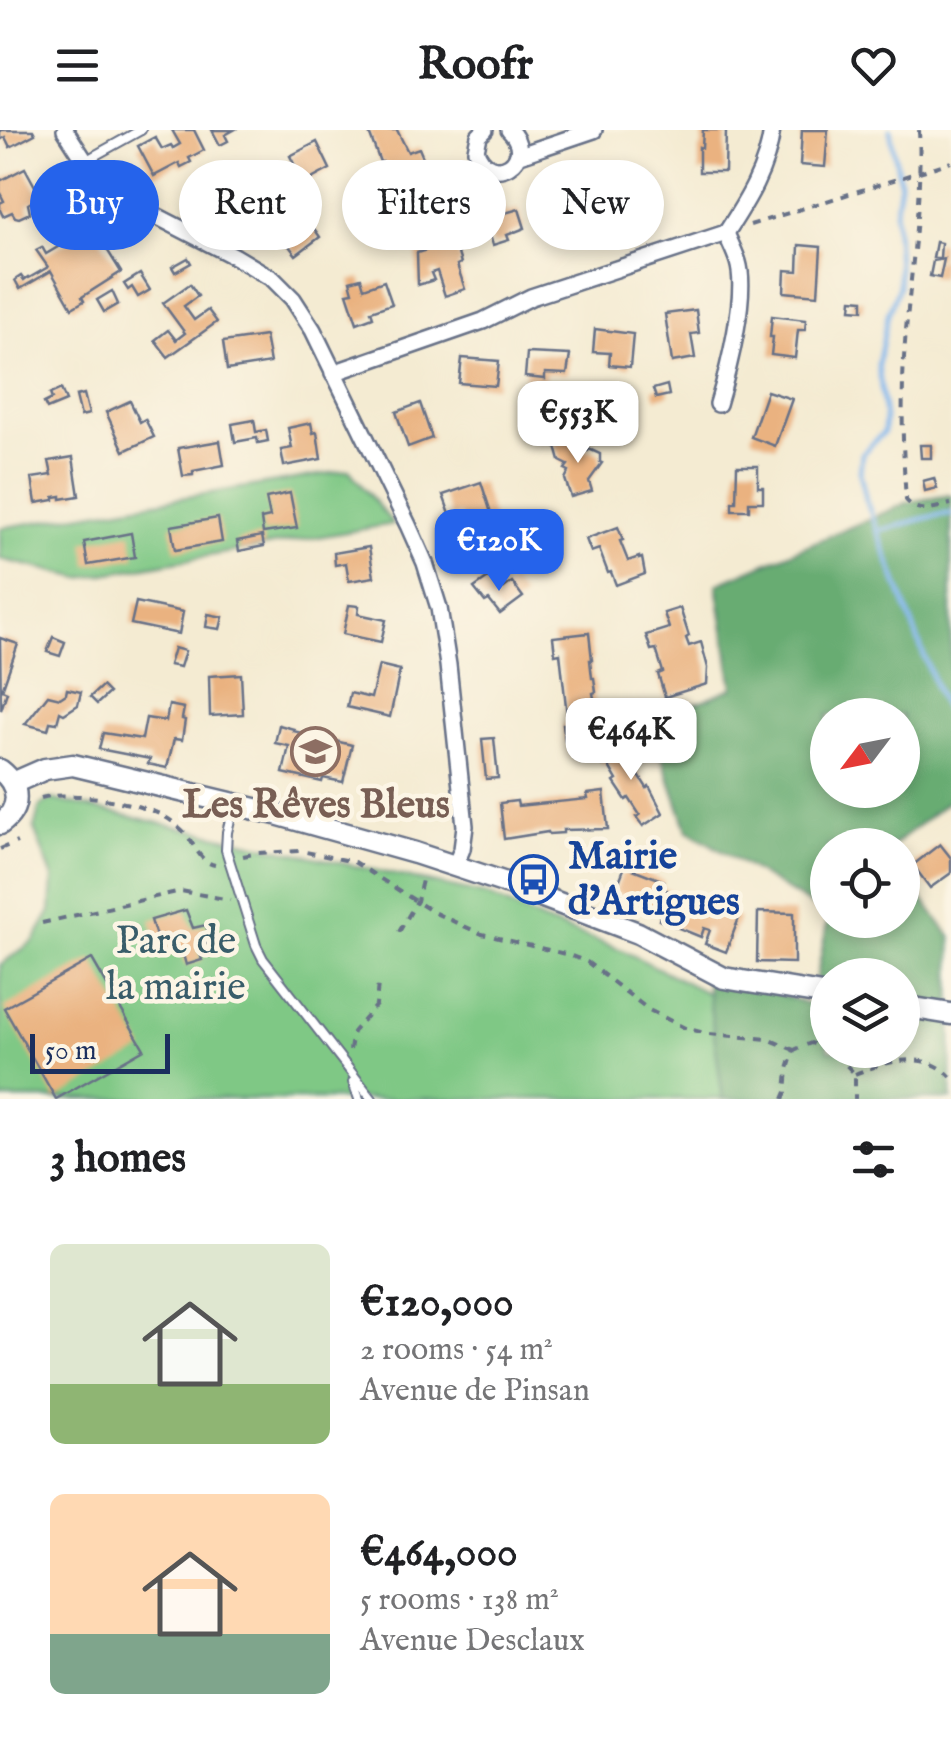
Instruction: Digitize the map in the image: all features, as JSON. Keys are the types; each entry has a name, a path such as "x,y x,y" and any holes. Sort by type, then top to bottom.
{"street":[{"path":"65,130 85,160"},
{"path":"485,130 479,136 476,150 488,168 503,169 517,156 518,141 509,130"},
{"path":"517,156 594,130"},
{"path":"333,373 483,321 530,297 726,233 749,199 772,130"},
{"path":"159,217 236,257 272,279 292,298 312,330 426,563 440,608 465,826 455,866"},
{"path":"718,404 732,361 740,287 740,266 726,233"},
{"path":"0,824 7,820 16,801 6,776 73,765 234,803 427,856 624,928 724,978 810,992"},
{"path":"920,1009 951,1014"}],"lane":[{"path":"85,160 141,130"},
{"path":"234,803 226,832 226,850 256,945 372,1099"},
{"path":"350,1072 360,1099"}],"path":[{"path":"919,130 921,172 905,334 906,500 912,508 923,510 951,504"},
{"path":"726,233 951,162"},
{"path":"0,849 16,842"},
{"path":"399,932 417,901 427,856"},
{"path":"42,923 181,891 244,903"},
{"path":"417,901 482,934 586,962 649,1010 686,1028 768,1039 794,1050 811,1043 834,1053 855,1074 856,1099"},
{"path":"350,1072 353,1032 376,1005 378,983"},
{"path":"783,1099 794,1050"},
{"path":"855,1074 897,1061 926,1061 943,1068 951,1077"}],"green space":[{"path":"349,470 393,524 81,578 0,559 0,528"},
{"path":"951,495 951,799 915,828 810,828 810,905 687,830 650,722 733,688 717,584 909,502"},
{"name":"Parc de la mairie","path":"51,799 487,895 622,950 810,1041 810,1068 920,1068 951,1099 0,1099 0,965 34,941 51,911 53,878 34,829 40,806"},
{"path":"920,896 951,937 951,1099 723,1099 705,969 810,1005 810,1068 920,1068 920,958 820,958 824,938 920,938"}],"building":[{"path":"0,130 33,130 35,134 10,147 5,137 0,140"},
{"path":"172,130 194,130 204,150 159,173 159,160 145,160 138,146 155,137 162,149 180,144"},
{"path":"212,130 234,130 225,135 228,141 220,145"},
{"path":"368,130 397,130 408,152 419,148 424,160 379,160"},
{"path":"703,130 726,130 725,172 699,172"},
{"path":"802,130 828,130 825,167 800,165"},
{"path":"317,142 330,169 322,173 322,160 292,160 290,156"},
{"path":"25,168 30,177 30,213 19,218 12,212 3,216 0,181"},
{"path":"519,209 525,228 507,235 506,241 506,213"},
{"path":"936,242 941,243 940,258 933,258"},
{"path":"799,245 821,247 818,295 784,292 785,270 798,271"},
{"path":"36,250 46,254 53,250 107,250 121,272 72,308 51,271 20,289 15,280 21,276 24,280 48,267"},
{"path":"457,250 465,289 445,296 437,271 431,273 434,280 418,285 417,253"},
{"path":"188,258 191,263 175,272 172,267"},
{"path":"944,259 940,278 930,276 933,261"},
{"path":"140,274 150,290 138,297 132,287 128,290 124,284"},
{"path":"361,278 364,288 384,281 392,304 371,311 373,317 357,323 347,293 353,292 350,281"},
{"path":"190,284 198,296 184,306 194,320 208,310 217,322 168,357 155,340 168,330 176,340 185,333 163,303"},
{"path":"112,291 118,304 104,312 97,300"},
{"path":"852,299 863,300 863,310 851,309"},
{"path":"696,310 699,333 691,334 695,358 672,362 665,314"},
{"path":"772,316 806,320 805,330 798,330 795,358 771,355"},
{"path":"595,329 633,334 630,367 609,365 610,353 593,352"},
{"path":"265,336 270,363 227,370 223,342"},
{"path":"527,353 570,355 567,374 545,373 545,379 525,377"},
{"path":"462,358 499,361 496,386 459,383"},
{"path":"667,385 669,395 656,398 653,389"},
{"path":"61,389 66,401 47,409 44,403 52,399 50,394"},
{"path":"767,391 792,399 775,446 751,437"},
{"path":"84,394 89,414 81,416 76,396"},
{"path":"130,401 140,422 145,419 154,437 124,451 106,412"},
{"path":"420,403 432,438 408,447 396,412"},
{"path":"254,420 256,432 266,430 268,441 258,443 257,438 235,442 232,424"},
{"path":"311,423 313,433 317,432 321,459 284,466 281,450 292,448 288,428"},
{"path":"576,437 581,450 600,454 602,463 589,481 592,491 571,497 565,479 568,465 560,461 555,443"},
{"path":"220,441 224,465 183,476 178,448"},
{"path":"920,445 931,445 931,458 921,458"},
{"path":"73,457 79,496 54,497 36,503 32,478 52,475 49,461"},
{"path":"737,466 758,466 763,502 749,502 749,510 732,510 732,502 736,502"},
{"path":"934,478 937,488 925,491 923,481"},
{"path":"481,482 494,522 466,531 460,514 451,517 443,495"},
{"path":"290,493 297,528 263,533 261,519 270,517 266,498"},
{"path":"218,518 222,542 175,550 171,526"},
{"path":"618,527 628,561 642,558 645,574 616,585 599,549 591,552 586,539"},
{"path":"131,533 135,557 88,565 84,542"},
{"path":"262,536 264,546 239,551 237,541"},
{"path":"369,547 374,577 349,581 346,563 335,565 334,553"},
{"path":"494,574 504,588 512,582 523,597 500,614 474,588"},
{"path":"136,602 183,612 179,634 131,624"},
{"path":"349,605 359,606 358,614 386,620 381,642 343,634"},
{"path":"680,608 689,646 701,642 708,668 707,684 665,697 656,649 651,650 646,635 669,628 664,613"},
{"path":"208,614 223,617 220,629 206,627"},
{"path":"589,633 601,737 565,741 563,724 568,724 560,653 555,654 553,637"},
{"path":"53,637 65,642 60,656 47,652"},
{"path":"0,638 18,644 2,690 7,692 1,710"},
{"path":"174,648 185,651 180,667 169,665"},
{"path":"379,665 400,670 390,717 347,707 350,693 371,698"},
{"path":"241,674 243,714 210,716 209,676"},
{"path":"102,686 109,693 97,704 90,697"},
{"path":"67,689 81,692 78,705 64,714 60,712 57,723 50,722 48,730 25,724 48,695 60,698"},
{"path":"169,705 184,708 185,720 182,740 174,739 167,768 148,764 150,759 99,749 103,733 142,739 146,718 166,721"},
{"name":"Les Rêves Bleus","path":"279,725 352,745 343,782 323,778 322,782 283,773 289,746 275,743"},
{"path":"494,738 498,778 486,779 482,739"},
{"path":"618,742 663,813 643,826 629,798 626,800 614,782 617,780 607,763 603,765 597,755"},
{"path":"604,792 608,829 563,830 504,839 500,803 517,801 518,806 588,799 587,794"},
{"path":"940,844 951,858 951,873 930,888 920,874 920,860"},
{"path":"625,866 664,881 661,888 739,918 726,952 705,944 710,930 704,928 701,937 659,920 662,910 615,892"},
{"path":"186,910 193,928 206,925 211,942 198,946 202,960 186,965 182,951 169,954 164,938 157,940 151,920"},
{"path":"758,912 794,913 794,963 757,962"},
{"path":"92,959 144,1049 56,1099 4,1008"}],"waterway":[{"path":"890,130 900,182 895,213 899,286 888,314 878,365 884,432 862,454 860,473 866,500 951,722"},
{"path":"877,531 951,514"}],"place":[{"name":"Les Rêves Bleus","path":"316,751"},
{"name":"Mairie d'Artigues","path":"533,880"}]}
